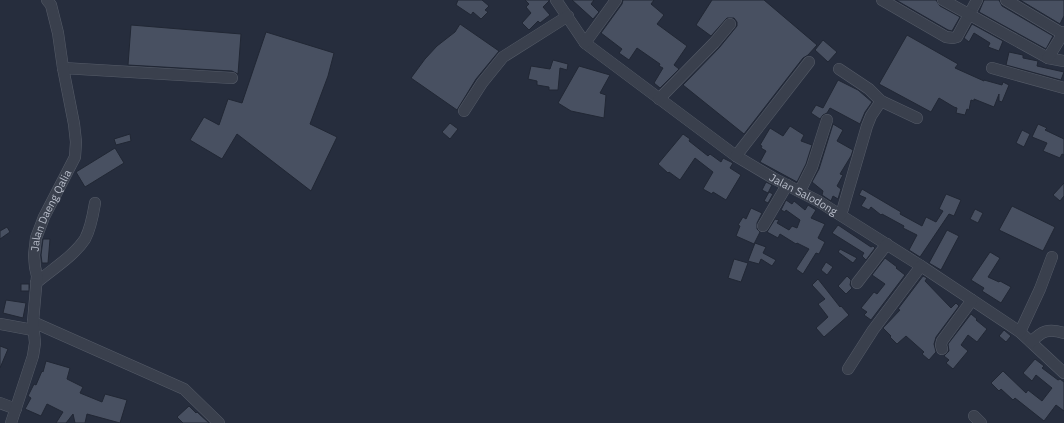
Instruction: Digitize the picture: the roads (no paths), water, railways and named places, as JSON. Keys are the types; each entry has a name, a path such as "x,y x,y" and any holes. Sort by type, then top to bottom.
{"street":[{"name":"Jalan Daeng Qalia","path":"11,423 34,356 35,343 33,326 37,276 34,255 36,238 44,218 75,157 76,142 74,124 63,68 56,19 52,5 47,0"},
{"name":"Jalan Salodong","path":"556,0 585,42 736,156 841,215 921,266 1020,332 1064,373"},
{"path":"585,42 616,0"},
{"path":"882,0 950,38 957,37 977,0"},
{"path":"943,0 1048,58 1064,61"},
{"path":"1006,0 1064,33 1048,58"},
{"path":"464,111 482,83 503,57 568,16"},
{"path":"659,99 714,43 730,24"},
{"path":"736,156 809,62"},
{"path":"63,68 232,78"},
{"path":"992,68 1064,88"},
{"path":"839,69 869,89 881,102 917,118"},
{"path":"841,215 867,126 881,102"},
{"path":"800,191 812,167 827,120"},
{"path":"763,226 787,185"},
{"path":"36,283 72,254 85,239 92,221 95,203"},
{"path":"857,283 887,244"},
{"path":"1020,332 1052,257"},
{"path":"848,369 873,330 921,266"},
{"path":"942,349 942,341 972,300"},
{"path":"0,324 33,326 184,389 219,423"},
{"path":"1031,342 1040,333 1055,331 1064,333"},
{"path":"0,403 16,409"}]}
